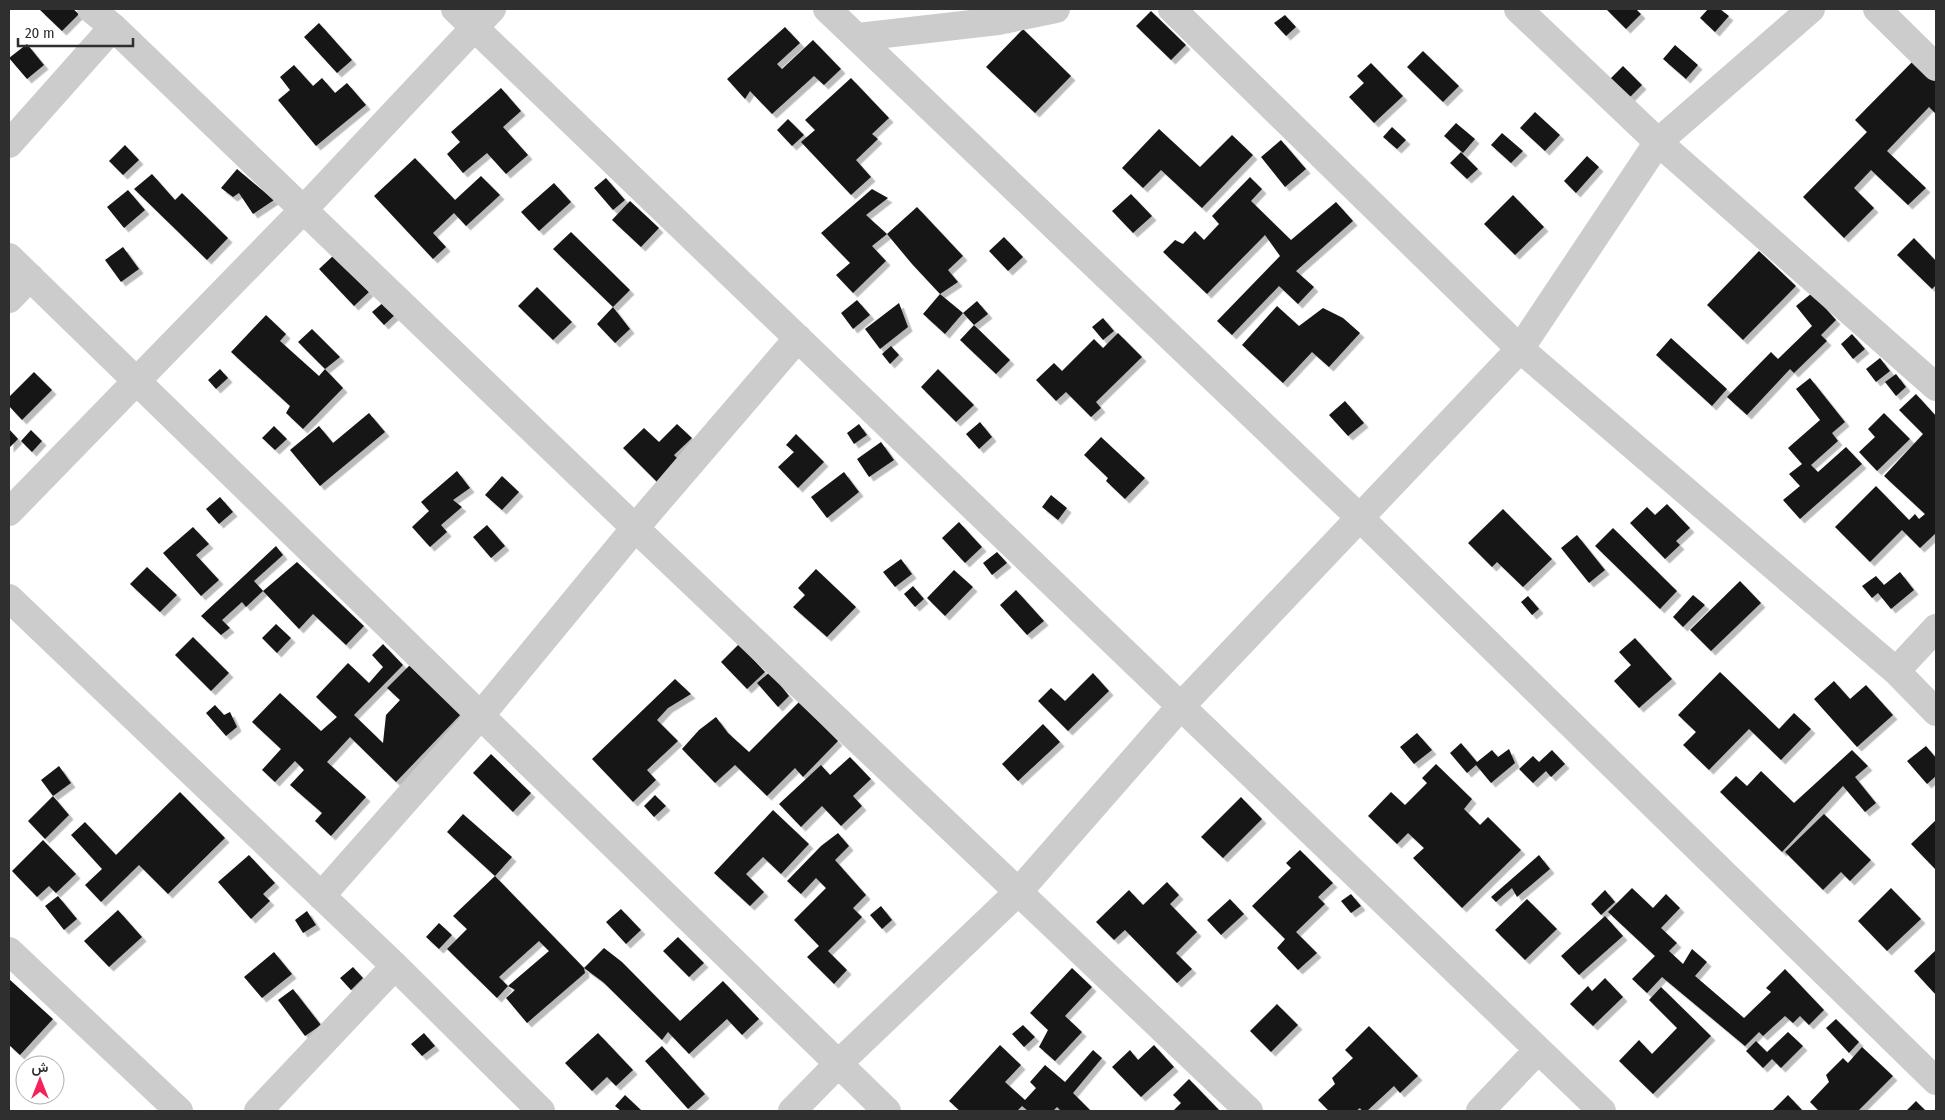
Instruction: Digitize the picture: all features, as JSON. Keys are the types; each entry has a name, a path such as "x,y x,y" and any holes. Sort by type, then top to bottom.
{"street":[{"path":"91,9 113,27 304,208 634,528 1249,1111"},
{"path":"828,9 1360,518 1936,1081"},
{"path":"858,38 998,21 1056,9"},
{"path":"1172,9 1520,349 1896,671 1936,712"},
{"path":"1518,9 1658,142 1936,387"},
{"path":"792,1111 838,1064 1019,891 1180,706 1520,349 1658,142 1811,9"},
{"path":"1877,9 1936,67"},
{"path":"9,512 304,208 474,15 798,338 1602,1111"},
{"path":"9,144 113,27"},
{"path":"9,257 887,1111"},
{"path":"9,299 30,277"},
{"path":"321,896 482,715 634,528 798,338"},
{"path":"9,598 395,966 541,1111"},
{"path":"1896,671 1936,628"},
{"path":"9,951 180,1111"},
{"path":"258,1111 395,966"},
{"path":"1480,1111 1538,1050"}],"building":[{"path":"41,9 73,9 79,14 62,31"},
{"path":"1606,9 1636,9 1641,14 1626,29"},
{"path":"1708,9 1720,9 1729,16 1715,32 1700,18"},
{"path":"1151,11 1186,45 1171,60 1136,26"},
{"path":"1285,15 1296,27 1286,36 1274,23"},
{"path":"319,23 352,60 337,73 304,37"},
{"path":"785,27 800,43 777,64 782,69 813,40 841,69 824,85 814,76 772,114 750,91 745,99 727,79"},
{"path":"1023,29 1071,76 1035,113 986,67"},
{"path":"27,44 44,65 27,79 9,58"},
{"path":"1675,45 1698,65 1686,79 1663,59"},
{"path":"1423,51 1459,86 1443,102 1407,67"},
{"path":"1915,59 1936,80 1936,114 1929,107 1887,151 1926,188 1908,205 1871,170 1854,188 1874,208 1844,238 1803,197 1867,132 1855,120"},
{"path":"1371,63 1403,96 1374,123 1349,97 1364,83 1357,76"},
{"path":"294,65 313,86 322,78 335,93 347,83 366,105 316,146 278,100 290,90 280,77"},
{"path":"1623,66 1642,85 1627,100 1608,81"},
{"path":"851,78 889,118 872,134 878,139 856,160 871,177 851,195 801,142 815,130 805,120"},
{"path":"501,88 521,111 503,127 528,155 506,174 487,153 463,173 447,154 460,142 451,132"},
{"path":"1535,112 1560,135 1545,151 1520,128"},
{"path":"788,119 804,135 792,146 777,130"},
{"path":"1456,123 1475,139 1463,153 1444,136"},
{"path":"1392,127 1406,140 1397,149 1383,137"},
{"path":"1159,129 1200,167 1232,135 1253,155 1202,208 1161,170 1143,188 1122,168"},
{"path":"1502,133 1523,151 1511,163 1491,145"},
{"path":"1281,140 1306,169 1285,187 1261,157"},
{"path":"125,145 139,160 123,175 109,161"},
{"path":"1461,152 1478,169 1467,179 1450,163"},
{"path":"1587,156 1599,167 1576,193 1564,181"},
{"path":"415,158 455,200 481,176 500,195 466,226 454,213 433,233 446,247 433,259 374,196"},
{"path":"237,169 274,200 253,214 239,193 233,197 221,188"},
{"path":"152,174 175,200 182,193 228,238 207,260 134,189"},
{"path":"1250,177 1262,189 1251,201 1291,240 1336,202 1353,221 1296,271 1314,287 1298,304 1279,286 1232,335 1217,321 1280,256 1265,235 1207,294 1163,252 1175,240 1183,244 1195,231 1204,240 1219,224 1212,216"},
{"path":"606,178 625,200 613,210 594,188"},
{"path":"554,183 571,202 539,231 521,212"},
{"path":"872,189 888,198 866,215 887,234 872,246 886,261 853,293 836,275 850,263 821,233"},
{"path":"128,190 145,210 124,228 107,207"},
{"path":"1131,194 1152,216 1133,233 1112,211"},
{"path":"1513,195 1544,227 1515,255 1484,224"},
{"path":"630,201 659,228 641,247 612,220"},
{"path":"917,207 963,256 948,270 958,282 940,294 887,234"},
{"path":"571,232 630,290 613,307 553,249"},
{"path":"1004,237 1023,257 1008,271 989,251"},
{"path":"1914,238 1936,261 1936,285 1932,289 1897,255"},
{"path":"123,247 139,269 121,282 105,260"},
{"path":"1759,251 1796,286 1743,340 1707,305"},
{"path":"334,255 369,292 354,306 319,269"},
{"path":"537,287 572,322 553,340 518,306"},
{"path":"1812,293 1836,320 1821,335 1827,341 1794,373 1790,369 1747,415 1727,397 1771,352 1778,359 1812,326 1796,306"},
{"path":"940,294 963,313 945,334 923,314"},
{"path":"857,300 870,315 853,329 841,313"},
{"path":"385,301 397,313 384,325 372,312"},
{"path":"977,301 988,314 974,325 963,313"},
{"path":"899,303 908,327 880,349 865,329"},
{"path":"1277,306 1299,326 1323,308 1343,318 1360,333 1329,367 1312,352 1283,383 1242,345"},
{"path":"613,307 630,329 615,343 597,324"},
{"path":"266,315 286,334 280,341 319,376 325,369 343,388 303,429 286,413 290,406 231,352"},
{"path":"1103,318 1114,331 1103,340 1092,327"},
{"path":"974,325 1010,360 996,374 960,340"},
{"path":"312,329 340,357 325,369 298,342"},
{"path":"1118,333 1142,357 1096,402 1101,408 1091,417 1066,392 1056,401 1036,380 1054,363 1062,371 1094,339 1103,348"},
{"path":"1852,334 1865,349 1853,359 1841,344"},
{"path":"1671,338 1727,389 1712,406 1656,355"},
{"path":"891,346 899,355 890,364 882,354"},
{"path":"1880,358 1890,371 1876,382 1866,369"},
{"path":"220,369 228,378 216,389 208,380"},
{"path":"938,369 974,405 956,422 921,387"},
{"path":"34,372 52,390 22,420 9,406 9,397"},
{"path":"1896,374 1906,387 1896,396 1885,382"},
{"path":"1810,378 1845,422 1832,433 1838,441 1811,465 1818,472 1846,447 1862,464 1800,519 1783,500 1800,486 1789,474 1802,464 1788,448 1820,420 1796,389"},
{"path":"1916,394 1936,416 1936,533 1920,548 1902,530 1870,562 1835,527 1876,486 1909,520 1915,514 1919,519 1925,514 1884,476 1923,434 1899,410"},
{"path":"1345,401 1364,423 1348,436 1329,415"},
{"path":"369,413 385,432 320,486 290,450 319,426 333,443"},
{"path":"1884,413 1910,439 1877,471 1859,452 1875,437 1868,429"},
{"path":"980,422 992,437 979,449 966,434"},
{"path":"677,424 692,438 674,455 684,465 662,487 623,448 644,428 659,442"},
{"path":"859,424 867,435 854,444 847,433"},
{"path":"274,426 287,439 275,450 262,438"},
{"path":"9,429 18,439 9,448"},
{"path":"31,430 42,441 32,452 21,441"},
{"path":"796,434 824,462 798,488 778,467 794,452 786,445"},
{"path":"1101,437 1145,478 1125,499 1106,481 1108,478 1084,455"},
{"path":"881,442 894,460 869,477 857,459"},
{"path":"457,471 470,488 453,500 462,507 441,525 447,532 430,547 412,527 429,511 421,502"},
{"path":"844,472 859,492 827,518 811,497"},
{"path":"502,476 519,492 502,510 485,495"},
{"path":"1051,495 1067,508 1058,520 1042,507"},
{"path":"220,497 233,512 219,524 206,509"},
{"path":"1667,504 1690,528 1676,541 1680,545 1665,559 1630,523 1647,507 1655,515"},
{"path":"1503,509 1552,559 1523,587 1497,562 1492,567 1468,543"},
{"path":"959,522 982,547 965,563 942,538"},
{"path":"487,525 505,546 491,558 473,537"},
{"path":"193,527 209,544 196,555 219,580 201,596 163,553"},
{"path":"1613,528 1677,591 1660,609 1595,546"},
{"path":"1577,535 1605,570 1589,583 1561,548"},
{"path":"276,546 283,555 254,581 263,591 246,607 242,602 222,620 230,628 221,635 201,616"},
{"path":"997,552 1007,563 992,575 983,563"},
{"path":"901,559 912,574 895,587 883,572"},
{"path":"297,562 364,626 346,645 313,614 299,629 263,591"},
{"path":"147,567 177,595 160,612 130,584"},
{"path":"816,569 856,607 827,637 793,607 805,595 798,588"},
{"path":"954,570 973,587 945,616 927,598"},
{"path":"1900,572 1914,590 1891,609 1878,593 1872,598 1862,586 1876,576 1884,585"},
{"path":"1740,581 1761,603 1711,651 1690,630"},
{"path":"913,586 924,599 915,607 904,594"},
{"path":"1016,590 1044,621 1027,635 1000,605"},
{"path":"1693,595 1705,605 1683,627 1673,617"},
{"path":"1528,596 1539,609 1532,615 1521,602"},
{"path":"276,624 291,638 277,653 262,638"},
{"path":"193,637 229,673 211,691 175,655"},
{"path":"1635,638 1672,679 1639,708 1614,681 1631,665 1619,652"},
{"path":"383,644 403,665 354,715 383,743 386,715 400,700 387,688 412,663 463,712 396,782 350,737 327,762 366,797 331,836 315,821 322,813 290,785 304,770 295,761 275,782 262,770 281,749 252,722 280,693 321,731 337,717 316,697 348,663 369,683 383,667 372,655"},
{"path":"739,644 765,672 747,689 721,662"},
{"path":"770,672 789,696 778,707 757,683"},
{"path":"1720,672 1779,729 1794,713 1811,729 1781,760 1749,729 1709,770 1683,745 1696,732 1678,715"},
{"path":"1093,673 1109,691 1068,731 1038,701 1051,688 1065,701"},
{"path":"675,679 691,694 668,708 657,720 678,741 647,770 656,780 633,802 592,759"},
{"path":"1834,681 1850,699 1866,685 1893,715 1857,747 1814,699"},
{"path":"799,702 838,741 803,777 795,768 767,796 735,765 715,783 682,749 699,730 716,717 728,733 749,752"},
{"path":"215,705 224,715 230,712 237,727 226,736 206,713"},
{"path":"1043,724 1060,742 1018,781 1002,764"},
{"path":"1417,733 1432,750 1414,764 1400,747"},
{"path":"1461,743 1477,762 1492,750 1498,757 1509,749 1515,763 1491,783 1476,765 1467,773 1450,753"},
{"path":"1926,746 1936,758 1936,776 1927,784 1907,761"},
{"path":"1552,750 1565,764 1551,777 1546,771 1533,783 1519,769 1533,756 1539,762"},
{"path":"1852,750 1868,766 1855,777 1876,803 1865,812 1843,786 1782,852 1720,792 1736,776 1747,786 1761,771 1794,803"},
{"path":"491,754 531,793 513,812 473,773"},
{"path":"850,757 871,779 853,796 862,806 841,826 822,806 801,827 779,804 821,765 830,775"},
{"path":"1436,764 1472,799 1464,809 1480,825 1488,817 1521,850 1462,908 1413,858 1424,848 1408,833 1397,844 1368,816 1391,792 1405,805 1427,783 1422,778"},
{"path":"59,766 71,783 53,796 41,780"},
{"path":"180,792 225,838 168,894 139,865 101,902 85,885 102,869 71,835 85,822 116,855"},
{"path":"655,795 666,806 654,817 644,806"},
{"path":"53,796 69,815 45,839 28,821"},
{"path":"1241,797 1262,819 1223,858 1201,837"},
{"path":"773,810 809,844 781,874 763,857 746,874 764,892 750,906 714,873"},
{"path":"463,814 512,857 495,876 447,832"},
{"path":"1824,814 1871,860 1850,881 1841,872 1823,890 1785,852"},
{"path":"1936,820 1936,870 1911,844"},
{"path":"838,833 849,846 835,860 866,895 853,908 862,917 828,951 847,970 834,984 807,957 819,946 794,920 826,888 816,878 801,894 787,881 821,846"},
{"path":"43,840 76,874 56,893 49,886 37,897 12,871"},
{"path":"1300,850 1333,883 1318,897 1325,904 1296,932 1317,953 1298,970 1277,948 1285,939 1252,906 1291,868 1286,863"},
{"path":"249,855 275,883 263,894 270,901 251,919 218,882"},
{"path":"1539,855 1550,869 1517,897 1512,888 1496,902 1491,897"},
{"path":"495,876 584,968 585,973 527,1023 506,998 515,990 508,986 497,998 447,949 467,929 453,916","holes":["539,941 549,951 508,986 499,977"]},
{"path":"1167,882 1179,895 1170,904 1197,932 1176,953 1192,969 1177,983 1125,930 1114,940 1096,922 1129,890 1143,905"},
{"path":"1632,888 1653,908 1666,894 1680,908 1661,928 1677,943 1669,951 1683,964 1692,949 1707,962 1695,976 1744,1018 1771,992 1766,988 1785,969 1824,1010 1809,1025 1800,1016 1793,1023 1785,1016 1763,1036 1759,1032 1745,1046 1662,977 1647,993 1632,979 1655,956 1608,912"},
{"path":"1891,888 1921,919 1887,951 1858,921"},
{"path":"1605,890 1615,902 1601,915 1591,904"},
{"path":"1351,894 1361,906 1351,913 1341,901"},
{"path":"58,896 77,919 64,930 45,906"},
{"path":"1230,899 1244,914 1221,935 1207,920"},
{"path":"1527,899 1557,929 1525,960 1495,930"},
{"path":"881,906 892,920 882,929 870,915"},
{"path":"621,909 641,930 626,944 606,922"},
{"path":"118,910 142,937 109,967 84,941"},
{"path":"307,911 316,925 303,933 295,920"},
{"path":"1605,916 1623,936 1579,975 1561,956"},
{"path":"439,923 452,935 439,949 426,937"},
{"path":"678,937 704,963 689,977 663,951"},
{"path":"604,948 622,962 680,1021 723,981 759,1019 742,1035 727,1019 689,1054 668,1032 662,1040 603,982 584,968"},
{"path":"1936,950 1936,995 1914,971"},
{"path":"274,952 292,974 262,998 244,977"},
{"path":"353,967 363,978 351,990 340,978"},
{"path":"1072,968 1092,987 1065,1016 1082,1032 1055,1061 1039,1047 1048,1030 1030,1013"},
{"path":"1605,978 1623,997 1593,1026 1570,1004 1588,986 1592,991"},
{"path":"9,979 53,1019 20,1055 9,1045"},
{"path":"1661,987 1711,1036 1653,1094 1619,1061 1639,1040 1652,1054 1677,1028 1649,1000"},
{"path":"293,989 321,1025 305,1036 278,1000"},
{"path":"1277,1004 1298,1025 1271,1052 1250,1031"},
{"path":"1836,1019 1859,1042 1849,1053 1826,1028"},
{"path":"1023,1025 1035,1037 1024,1047 1012,1034"},
{"path":"1369,1026 1418,1076 1400,1093 1394,1086 1367,1111 1362,1111 1360,1108 1356,1111 1329,1111 1318,1100 1335,1084 1332,1078 1353,1058 1345,1050"},
{"path":"1788,1032 1803,1046 1781,1068 1772,1059 1763,1068 1746,1051 1756,1041 1767,1052"},
{"path":"424,1033 435,1046 422,1056 411,1044"},
{"path":"598,1033 633,1070 616,1086 607,1077 592,1091 565,1063"},
{"path":"1000,1045 1021,1065 1005,1082 1025,1100 1036,1088 1030,1082 1045,1065 1065,1082 1093,1050 1102,1058 1073,1093 1091,1111 1061,1111 1057,1107 1053,1111 1028,1111 1022,1106 1017,1111 960,1111 949,1101"},
{"path":"1154,1045 1174,1067 1141,1097 1112,1067 1130,1050 1138,1060"},
{"path":"662,1046 705,1094 688,1109 645,1061"},
{"path":"1862,1047 1893,1076 1858,1111 1819,1111 1810,1102 1829,1082 1826,1075 1843,1058 1848,1063"},
{"path":"1189,1079 1220,1111 1173,1111 1181,1103 1173,1095"},
{"path":"625,1095 642,1111 621,1111 615,1106"},
{"path":"1788,1095 1801,1111 1773,1110"},
{"path":"1916,1101 1926,1111 1906,1111"}]}
